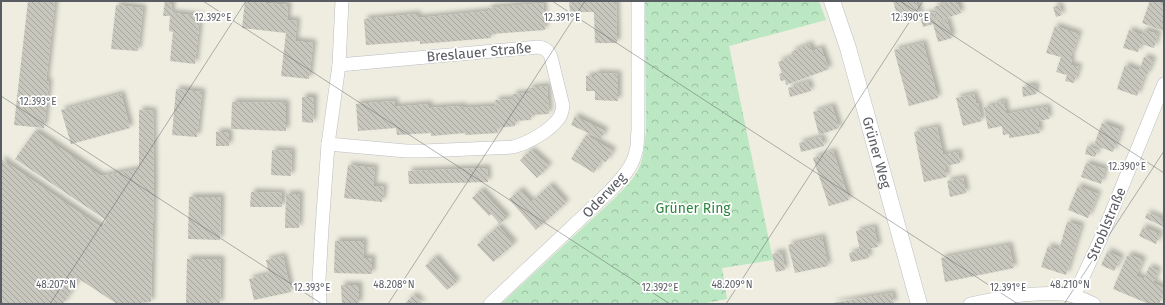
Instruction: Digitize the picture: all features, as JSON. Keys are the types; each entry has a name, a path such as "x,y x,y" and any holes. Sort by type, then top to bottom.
{"street":[{"path":"320,304 319,280 328,144 338,65 342,1"},
{"name":"Oderweg","path":"490,304 610,191 631,166 636,152 638,131 638,1"},
{"name":"Grüner Weg","path":"832,1 848,48 919,304"},
{"name":"Breslauer Straße","path":"328,144 424,151 513,147 534,139 555,124 562,113 563,106 551,57 545,48 538,47 338,65"},
{"name":"Stroblstraße","path":"1074,296 1101,238 1164,84"},
{"path":"970,304 1029,294 1074,296 1094,304"}],"green space":[{"name":"Grüner Ring","path":"645,1 819,1 826,20 729,46 773,260 722,268 727,299 700,304 501,304 616,197 631,181 640,166 643,157 646,133"}],"building":[{"path":"28,1 55,1 46,81 49,82 44,128 14,125"},
{"path":"165,1 172,1 171,13 200,16 195,64 170,61 173,32 169,31 170,16 163,16"},
{"path":"245,1 288,5 287,20 297,21 295,41 313,43 309,79 281,76 286,33 242,28"},
{"path":"569,1 616,1 617,43 595,43 594,12 570,12"},
{"path":"893,1 916,1 920,16 899,22"},
{"path":"957,1 961,13 938,21 934,7"},
{"path":"1150,1 1164,4 1164,31 1142,23"},
{"path":"543,3 545,30 491,34 491,38 456,41 420,44 420,41 366,45 364,19 417,14 418,18 489,11 488,8"},
{"path":"116,5 143,8 138,51 111,49"},
{"path":"1059,5 1062,15 1056,17 1053,7"},
{"path":"934,12 937,23 947,20 952,38 938,42 933,24 923,27 920,16"},
{"path":"1055,26 1079,34 1070,59 1072,60 1070,65 1079,67 1074,83 1065,81 1067,75 1056,72 1061,57 1046,53"},
{"path":"1129,30 1142,35 1144,30 1158,34 1154,48 1141,44 1138,52 1123,48"},
{"path":"923,43 938,98 909,106 894,50"},
{"path":"809,44 812,51 821,48 829,69 786,85 785,80 781,81 779,74 782,73 778,62 793,56 791,52"},
{"path":"1144,57 1153,60 1147,75 1145,74 1137,96 1117,89 1125,65 1139,71"},
{"path":"595,73 618,74 618,101 595,100 595,91 586,91 586,76 595,76"},
{"path":"808,82 811,91 790,97 788,88"},
{"path":"1035,85 1036,94 1023,97 1022,87"},
{"path":"547,86 549,114 531,115 531,120 515,121 515,126 497,128 498,133 465,135 465,133 431,136 431,133 397,135 396,128 358,131 356,104 395,101 395,107 429,104 429,108 496,106 495,100 513,99 513,94 529,93 529,88"},
{"path":"176,89 202,92 197,137 172,135"},
{"path":"121,94 130,128 71,144 61,110"},
{"path":"974,94 976,103 978,103 982,121 963,126 956,98"},
{"path":"302,97 314,97 313,123 302,122"},
{"path":"1004,101 1006,114 1047,107 1049,119 1038,121 1040,133 1009,138 1009,134 1003,135 1002,126 988,129 984,107 995,105 995,103"},
{"path":"232,102 286,103 286,131 231,129"},
{"path":"832,106 839,128 819,135 813,112"},
{"path":"139,110 153,111 154,184 151,302 139,304 117,304 79,279 63,304 1,304 1,159 102,228 106,220 15,159 35,131 101,176 139,169"},
{"path":"575,116 605,131 601,139 571,125"},
{"path":"1102,123 1121,130 1113,152 1094,145"},
{"path":"937,127 943,155 958,152 960,163 945,166 947,177 924,182 914,132"},
{"path":"216,132 229,132 229,146 216,146"},
{"path":"586,135 613,151 606,162 602,160 594,173 571,159"},
{"path":"821,137 824,146 801,152 799,143"},
{"path":"1087,146 1098,150 1095,157 1085,154"},
{"path":"272,150 292,151 291,176 271,175"},
{"path":"531,150 549,166 537,178 520,160"},
{"path":"833,151 849,200 829,206 813,158"},
{"path":"1086,163 1105,169 1101,184 1081,177"},
{"path":"348,165 375,168 373,186 384,187 382,202 344,198"},
{"path":"487,168 488,182 409,184 408,171"},
{"path":"963,178 966,193 950,197 947,181"},
{"path":"550,185 566,203 536,230 509,199 520,190 531,202"},
{"path":"1078,186 1098,194 1088,218 1068,210"},
{"path":"481,190 507,218 500,224 491,214 489,216 472,198"},
{"path":"251,192 282,193 282,207 250,207"},
{"path":"286,194 300,194 299,228 285,228"},
{"path":"189,197 221,197 220,240 188,239"},
{"path":"1147,213 1164,220 1164,227 1145,218"},
{"path":"1067,222 1081,226 1066,275 1041,267 1048,246 1059,250"},
{"path":"498,226 514,244 493,262 477,245"},
{"path":"874,227 878,247 867,249 869,258 851,262 849,253 860,251 856,231"},
{"path":"1143,227 1160,234 1156,244 1139,236"},
{"path":"822,237 828,266 795,273 788,245"},
{"path":"335,241 364,241 363,258 372,258 372,274 334,273"},
{"path":"1009,245 1014,268 945,282 941,258"},
{"path":"1108,251 1121,258 1114,271 1101,265"},
{"path":"782,252 785,270 776,272 772,254"},
{"path":"1131,255 1143,260 1136,276 1144,279 1149,267 1158,271 1153,283 1164,288 1159,304 1149,304 1113,289 1127,256"},
{"path":"283,256 291,292 254,300 249,279 269,274 266,260"},
{"path":"435,257 457,282 447,290 425,266"},
{"path":"187,259 221,259 220,304 186,303"},
{"path":"341,285 359,285 359,304 342,304"},
{"path":"892,293 894,304 833,304 833,303"},
{"path":"414,295 423,304 404,304"}]}
